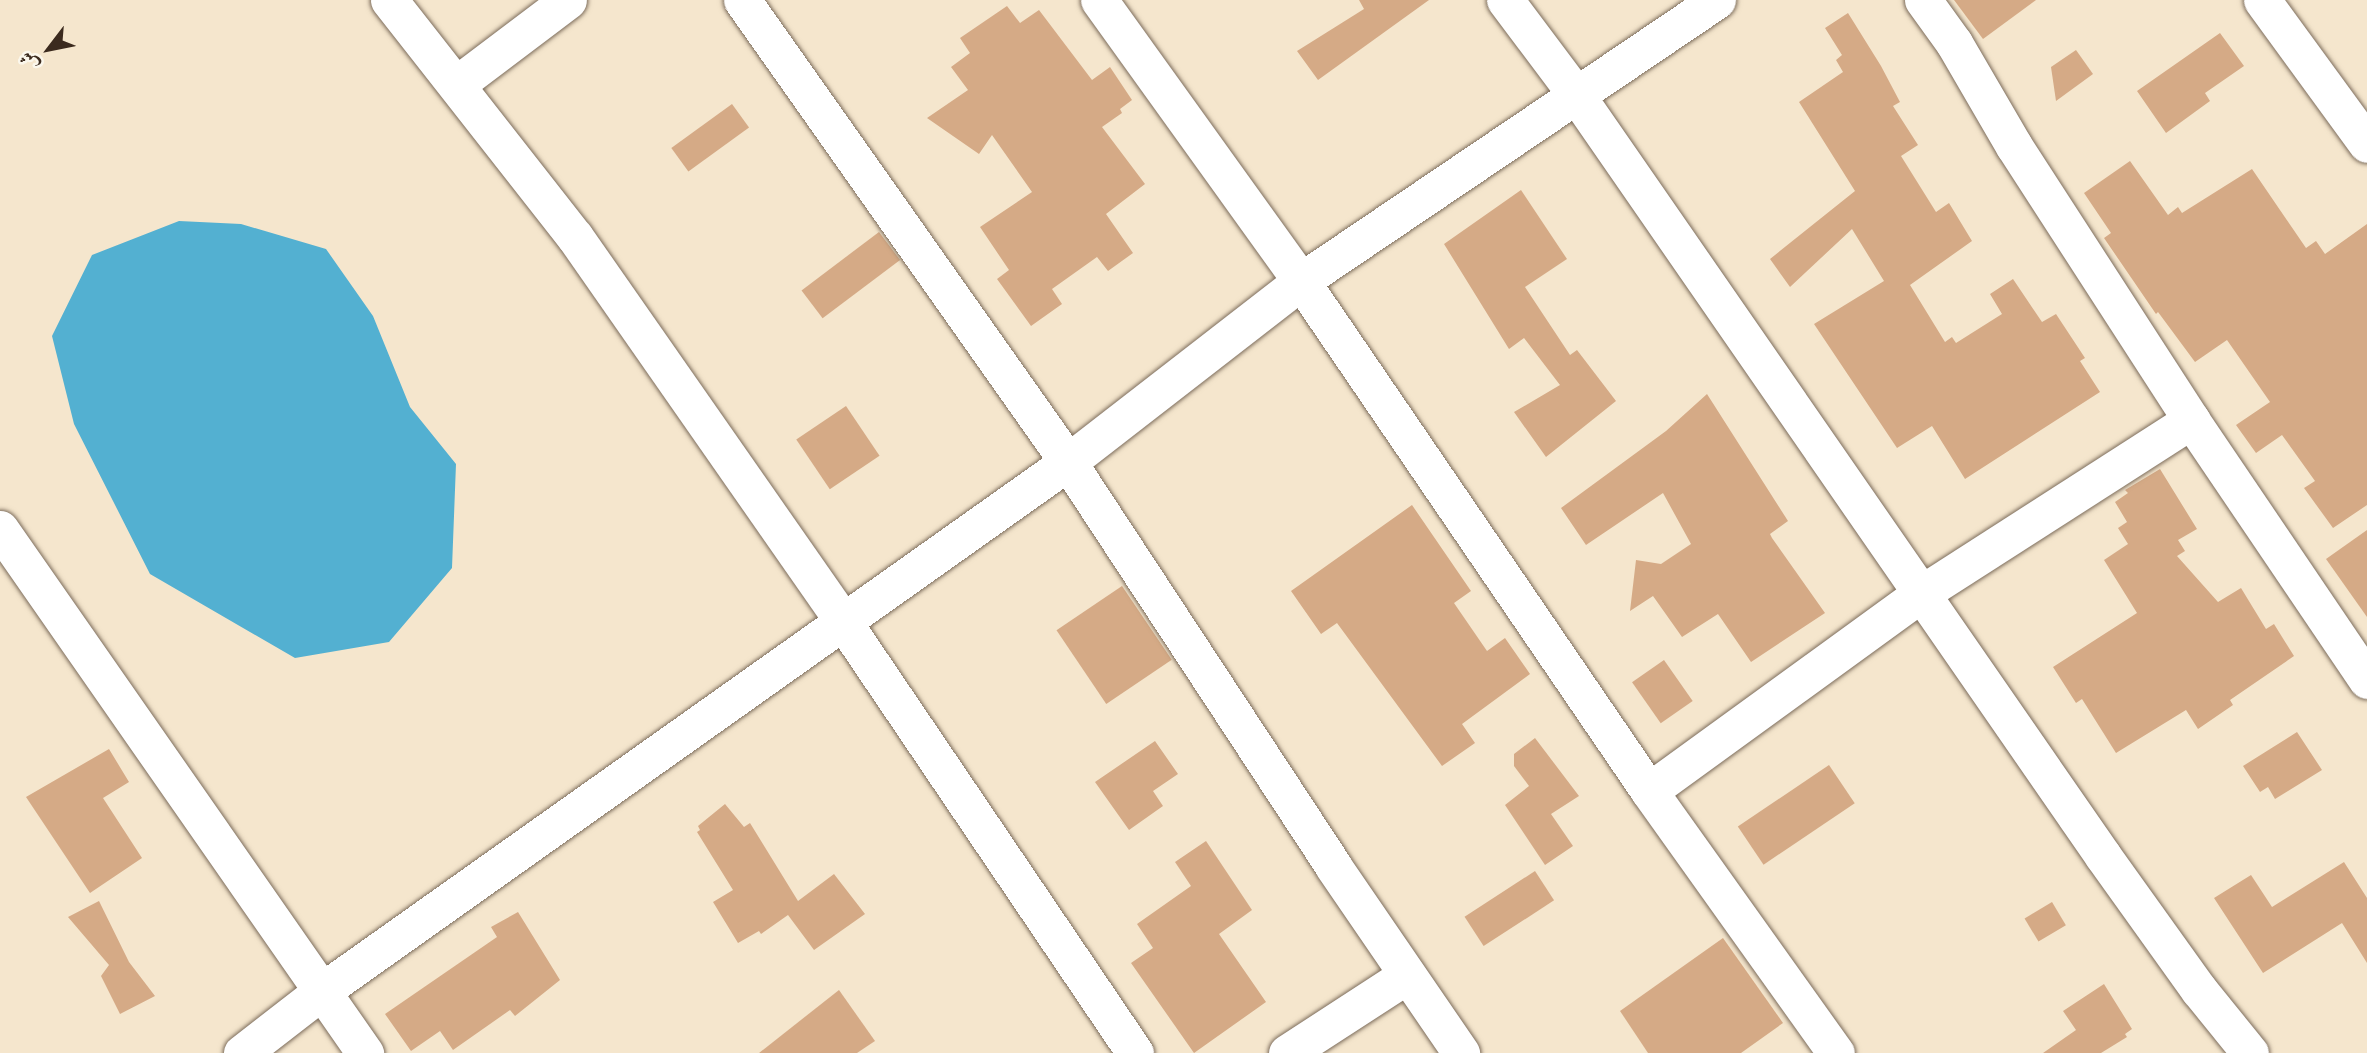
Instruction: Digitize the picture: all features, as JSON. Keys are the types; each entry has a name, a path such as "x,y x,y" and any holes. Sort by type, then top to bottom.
{"street":[{"path":"389,0 575,237 842,620 1135,1053"},
{"path":"457,84 568,0"},
{"path":"741,0 1068,462 1461,1053"},
{"path":"1099,0 1301,281 1649,791 1836,1053"},
{"path":"1505,0 1577,96 2103,856 2199,990 2250,1053"},
{"path":"242,1053 322,991 1068,462 1301,281 1717,0"},
{"path":"1923,0 1954,43 2014,146 2191,420 2367,680"},
{"path":"2262,0 2367,144"},
{"path":"1649,791 1922,593 2191,420"},
{"path":"0,529 365,1053"},
{"path":"1287,1053 1407,975"}],"water":[{"path":"179,221 241,224 326,249 373,316 410,407 456,464 452,568 389,642 295,658 150,574 74,424 52,336 92,255"}],"building":[{"path":"1359,0 1429,0 1318,80 1297,51 1364,9"},
{"path":"1954,0 2036,0 1983,39"},
{"path":"1007,6 1020,23 1039,10 1092,80 1110,67 1132,100 1120,109 1122,113 1102,127 1145,184 1106,214 1133,253 1108,271 1097,257 1052,289 1062,304 1031,326 997,279 1009,270 980,227 1032,192 992,135 979,154 927,118 968,90 951,67 970,53 960,38"},
{"path":"1848,13 1881,66 1900,102 1893,106 1918,145 1901,156 1936,212 1949,203 1972,241 1910,285 1945,342 1952,337 1956,343 2002,314 1990,294 2013,279 2042,322 2056,314 2085,358 2080,361 2100,392 1965,479 1932,426 1897,448 1814,324 1884,281 1852,229 1790,287 1770,259 1855,191 1799,102 1843,72 1836,60 1842,55 1825,28"},
{"path":"2220,33 2244,66 2205,93 2210,101 2166,133 2137,91"},
{"path":"2076,50 2093,74 2056,101 2051,67"},
{"path":"732,104 749,127 688,172 671,148"},
{"path":"2130,161 2168,215 2178,207 2182,213 2252,169 2306,248 2316,241 2325,254 2367,224 2367,505 2333,528 2304,488 2315,481 2282,435 2256,453 2236,425 2270,402 2227,340 2195,362 2158,312 2156,314 2104,238 2111,233 2084,193"},
{"path":"1521,190 1567,259 1525,287 1570,355 1577,350 1616,401 1546,457 1514,412 1560,385 1524,338 1509,349 1444,244"},
{"path":"879,232 900,260 823,318 802,290"},
{"path":"1707,394 1788,521 1770,534 1772,538 1825,613 1751,662 1718,614 1682,637 1653,596 1630,611 1636,560 1661,564 1691,544 1663,493 1586,545 1561,508 1666,431"},
{"path":"846,406 880,456 830,489 796,440"},
{"path":"2160,469 2197,529 2178,540 2185,551 2177,556 2218,602 2241,588 2266,629 2274,624 2294,656 2230,700 2233,705 2198,729 2186,710 2116,753 2082,699 2076,703 2053,667 2137,613 2104,560 2128,544 2118,528 2127,522 2115,502 2128,493 2125,490"},
{"path":"1412,505 1471,591 1454,603 1487,651 1505,638 1530,674 1462,724 1475,743 1442,766 1337,623 1321,634 1291,591"},
{"path":"2367,530 2367,617 2326,559"},
{"path":"1122,586 1172,660 1106,704 1057,630"},
{"path":"1664,660 1693,701 1661,723 1632,682"},
{"path":"2297,732 2322,770 2275,799 2268,787 2260,792 2243,766"},
{"path":"1535,738 1579,796 1551,814 1573,846 1545,865 1505,805 1529,786 1514,766 1514,754"},
{"path":"1155,741 1178,774 1153,791 1163,806 1129,830 1095,782"},
{"path":"109,749 129,782 103,798 142,858 90,893 26,797"},
{"path":"1829,765 1855,803 1764,865 1738,827"},
{"path":"725,804 744,827 750,823 798,901 834,874 865,914 814,950 788,915 761,934 759,931 738,943 713,902 733,890 697,832 700,830 698,826"},
{"path":"1206,841 1252,910 1219,934 1266,1002 1194,1053 1131,963 1153,948 1137,924 1191,886 1175,862"},
{"path":"2344,862 2367,898 2367,963 2342,923 2263,973 2214,898 2251,875 2272,907"},
{"path":"1535,871 1554,900 1484,946 1465,917"},
{"path":"99,901 129,962 155,996 120,1014 101,976 109,965 68,917"},
{"path":"2052,902 2066,925 2038,942 2025,918"},
{"path":"518,912 560,980 515,1016 510,1010 453,1050 440,1031 411,1051 385,1014 497,937 491,927"},
{"path":"1723,938 1783,1023 1741,1053 1648,1053 1620,1011"},
{"path":"2104,984 2132,1029 2125,1034 2127,1037 2101,1053 2043,1053 2076,1030 2063,1011"},
{"path":"839,990 875,1041 857,1053 759,1053"}]}
